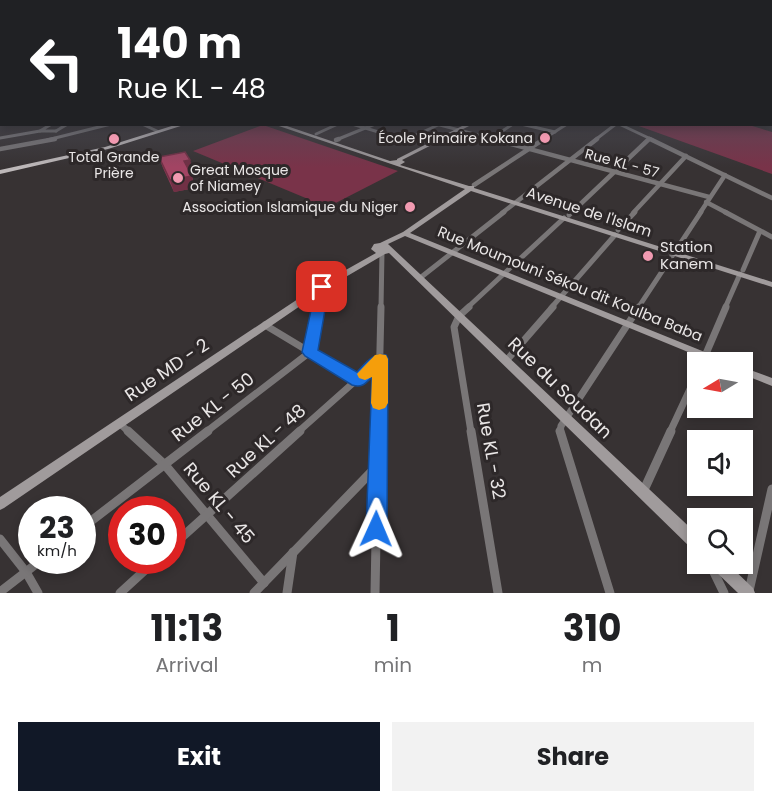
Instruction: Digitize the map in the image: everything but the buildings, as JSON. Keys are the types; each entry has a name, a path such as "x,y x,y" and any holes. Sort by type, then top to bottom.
{"main road":[{"path":"142,136 171,126"},
{"path":"0,170 70,157 178,126"}],"street":[{"path":"40,131 48,126"},
{"path":"0,138 40,131 56,131 64,126"},
{"path":"0,149 60,138 104,126"},
{"path":"146,126 157,131"},
{"name":"Avenue de l'Islam","path":"280,126 772,280"},
{"name":"Avenue de l'Islam","path":"294,126 397,162"},
{"path":"316,134 334,126"},
{"path":"358,126 404,140 435,126"},
{"path":"336,140 370,126"},
{"name":"Rue KL - 57","path":"441,126 660,184 707,200 772,237"},
{"path":"397,162 468,126"},
{"path":"490,139 510,126"},
{"path":"530,126 555,132"},
{"path":"472,186 564,126"},
{"path":"420,278 615,126"},
{"path":"622,126 772,198"},
{"path":"56,131 60,138"},
{"path":"459,316 649,139"},
{"path":"506,361 686,156"},
{"path":"610,593 560,432 566,419 725,175"},
{"name":"Rue MD - 2","path":"355,267 385,250 405,233 472,186"},
{"path":"707,352 760,231"},
{"name":"Rue Moumouni Sékou dit Koulba Baba","path":"405,233 629,324 689,352"},
{"path":"375,593 382,264 385,250"},
{"name":"Rue MD - 2","path":"0,504 322,287 385,250"},
{"name":"Rue du Soudan","path":"385,250 420,278 687,535"},
{"path":"366,261 382,264"},
{"name":"Avenue de l'Islam","path":"741,272 772,285"},
{"path":"310,352 322,287"},
{"name":"Rue KL - 32","path":"459,316 454,334 498,593"},
{"path":"265,325 358,381"},
{"name":"Rue KL - 50","path":"96,517 310,352"},
{"name":"Rue KL - 48","path":"186,534 380,359"},
{"path":"753,374 772,382"},
{"path":"643,493 687,396"},
{"name":"Rue KL - 45","path":"119,423 165,465 264,583"},
{"path":"254,593 378,465"},
{"path":"748,593 772,489"},
{"path":"0,539 18,562"},
{"path":"287,593 293,552"},
{"path":"0,592 23,574"},
{"path":"27,574 38,593"},
{"path":"120,593 141,574"},
{"path":"715,574 724,593"},
{"path":"728,574 748,593"}],"shaded area":[{"path":"260,126 266,126 398,171 320,211 308,199 193,151"},
{"path":"639,126 752,126 772,132 772,174"}],"slow traffic":[{"path":"365,374 380,359 379,403"}],"place":[{"name":"École Primaire Kokana","path":"545,138"},
{"name":"Total Grande Prière","path":"114,139"},
{"name":"Great Mosque of Niamey","path":"178,178"},
{"name":"Association Islamique du Niger","path":"410,207"},
{"name":"Station Kanem","path":"648,256"}],"route":[{"path":"322,287 310,352 358,381 380,359 376,529"}]}
